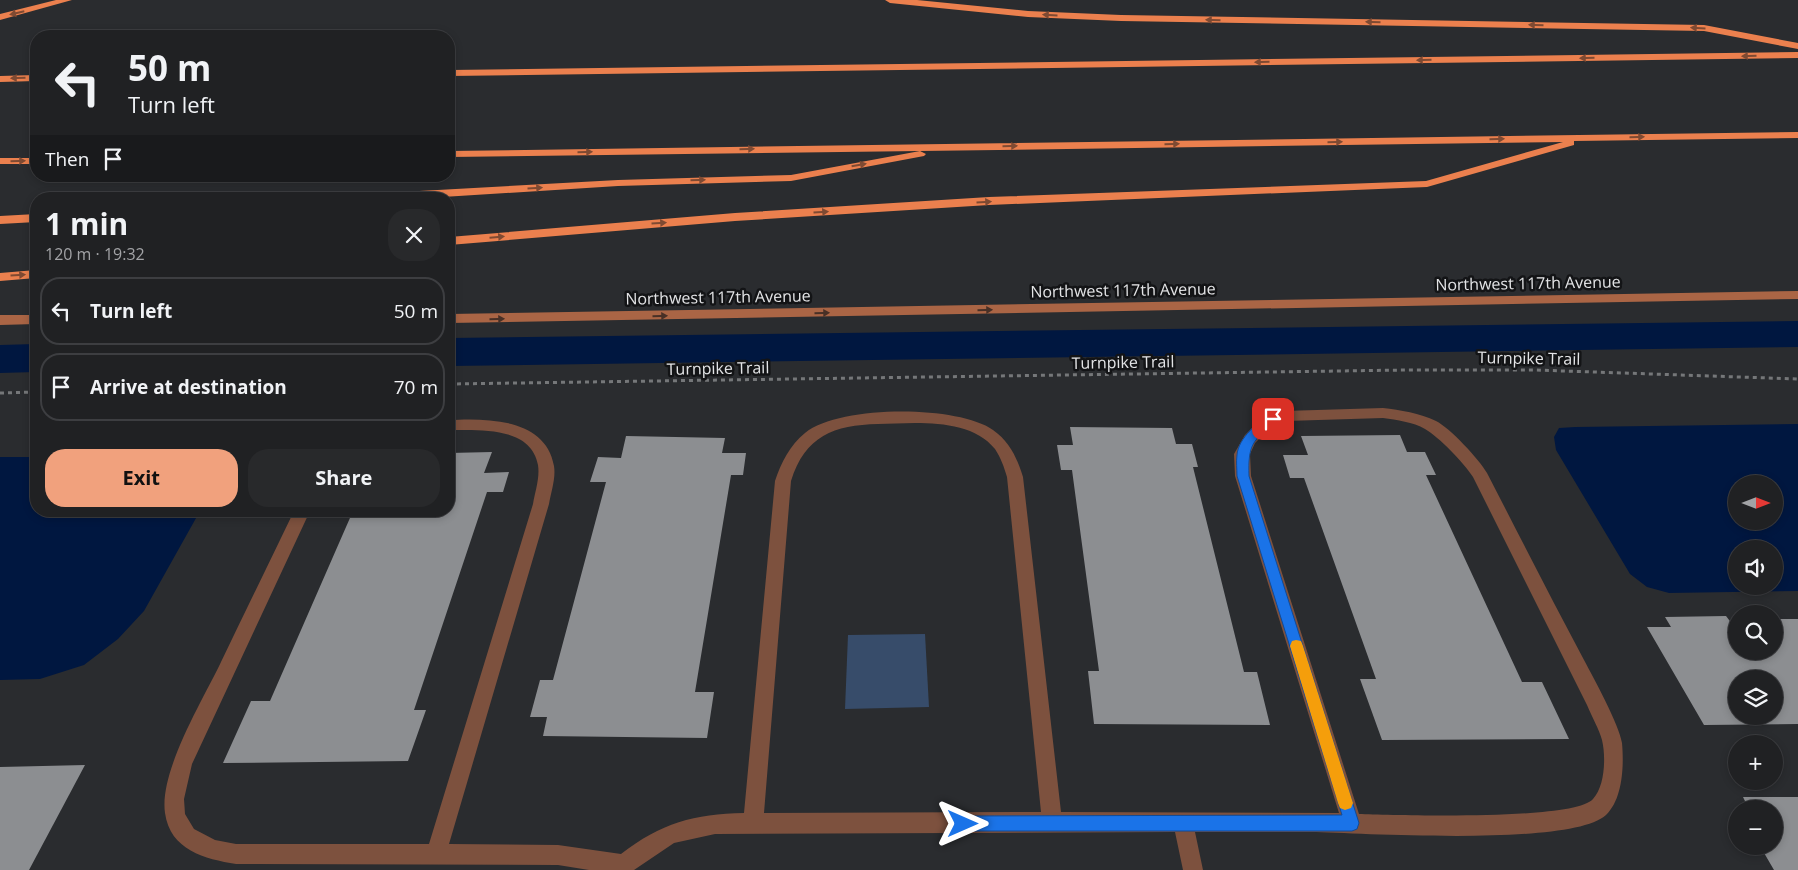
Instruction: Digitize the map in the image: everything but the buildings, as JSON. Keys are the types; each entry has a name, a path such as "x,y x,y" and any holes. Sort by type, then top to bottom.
{"highway":[{"path":"0,17 68,0"},
{"path":"890,0 1028,14 1120,18 1704,28 1798,46"},
{"path":"455,73 1798,55"},
{"path":"0,79 30,78"},
{"path":"455,154 1798,135"},
{"path":"455,240 735,217 930,205 1140,194 1427,184 1589,138"},
{"path":"455,193 618,183 791,178 961,147"},
{"path":"0,161 30,161"},
{"path":"0,220 30,218"},
{"path":"0,277 30,274"}],"street":[{"name":"Northwest 117th Avenue","path":"455,320 1798,296"},
{"path":"0,320 30,320"},
{"path":"299,517 183,762 176,782 174,801 177,822 186,839 199,847 215,852 236,854 558,855 622,867 657,841 674,832 706,826 754,824 1183,823 1352,823 1406,826 1547,823 1581,817 1599,808 1606,798 1614,765 1612,741 1599,708 1470,460 1430,425 1403,416 1352,412 1284,416 1264,425 1250,439 1242,454 1243,476 1352,823"},
{"path":"754,824 783,481 787,466 810,437 834,424 867,418 941,419 964,423 990,436 1008,456 1015,477 1052,824"},
{"path":"436,854 541,504 546,468 539,446 523,434 501,427 455,425"},
{"path":"1183,823 1193,870"}],"path":[{"name":"Turnpike Trail","path":"455,384 1406,370 1535,370 1798,379"},
{"path":"0,393 30,392"}],"shaded area":[{"path":"1798,424 1798,591 1783,591 1783,540 1728,540 1728,592 1669,593 1647,587 1630,574 1556,450 1554,437 1559,428"},
{"path":"0,457 30,457 30,517 197,517 144,611 118,639 84,665 40,679 0,680"},
{"path":"925,634 929,707 845,709 848,635"}],"waterway":[{"path":"455,352 1798,334"},
{"path":"0,359 30,358"}],"slow traffic":[{"path":"1296,646 1345,803"}],"route":[{"path":"963,824 1352,823 1243,476 1242,454 1256,431 1273,419"}]}
